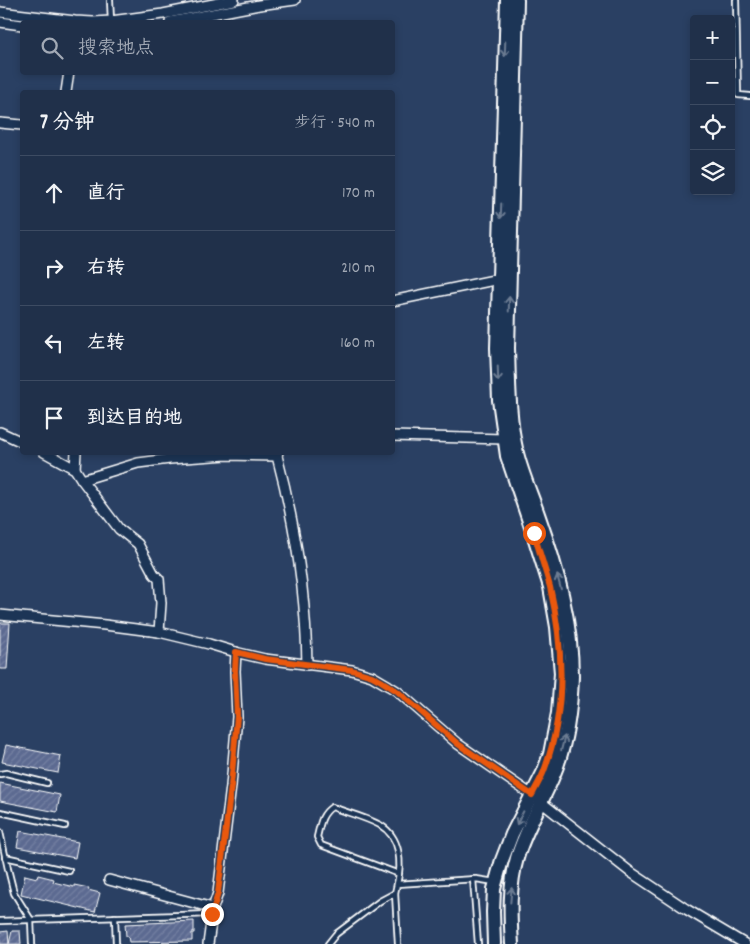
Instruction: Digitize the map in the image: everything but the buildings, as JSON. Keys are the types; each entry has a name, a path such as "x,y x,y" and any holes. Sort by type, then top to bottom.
{"street":[{"path":"118,20 163,14 234,0"},
{"path":"180,20 295,0"},
{"path":"507,0 498,373 507,456 534,533 550,587 557,627 561,673 555,734 537,799 516,859 510,909 512,944"},
{"path":"494,944 493,912 496,882 507,847 553,777 565,736 570,708 572,673 560,584 517,453 510,399 508,348 516,0"},
{"path":"0,12 67,20"},
{"path":"0,22 20,25"},
{"path":"66,90 69,75"},
{"path":"0,123 20,124"},
{"path":"395,299 499,279"},
{"path":"0,432 20,441"},
{"path":"395,436 504,439"},
{"path":"50,455 76,469"},
{"path":"76,455 76,469 82,480 120,529 138,544 154,574 159,579 159,632"},
{"path":"82,480 138,463 173,455 227,455"},
{"path":"278,455 287,493 302,588 307,641 307,665"},
{"path":"0,615 159,632 265,659 352,670 372,676 397,691 458,744 537,799 629,870 715,927 745,944"},
{"path":"208,944 218,893 237,716 236,652"},
{"path":"110,880 213,911"}],"lane":[{"path":"110,0 111,20"},
{"path":"736,0 738,95 750,96"},
{"path":"0,774 6,773 47,783"},
{"path":"398,944 395,893 399,874 399,852 393,838 379,825 332,807 325,812 316,837 321,845 399,874"},
{"path":"0,812 65,826"},
{"path":"0,834 14,893 31,920 32,944"},
{"path":"5,857 69,871"},
{"path":"472,879 478,944"},
{"path":"397,884 472,879 496,882"},
{"path":"328,944 336,934 380,901 395,893"},
{"path":"0,921 213,911"},
{"path":"115,917 116,944"}],"route":[{"path":"212,914 218,893 231,786 237,716 236,652 265,659 352,670 372,676 397,691 458,744 532,795 543,773 555,734 561,673 557,627 550,587 534,533"}]}
